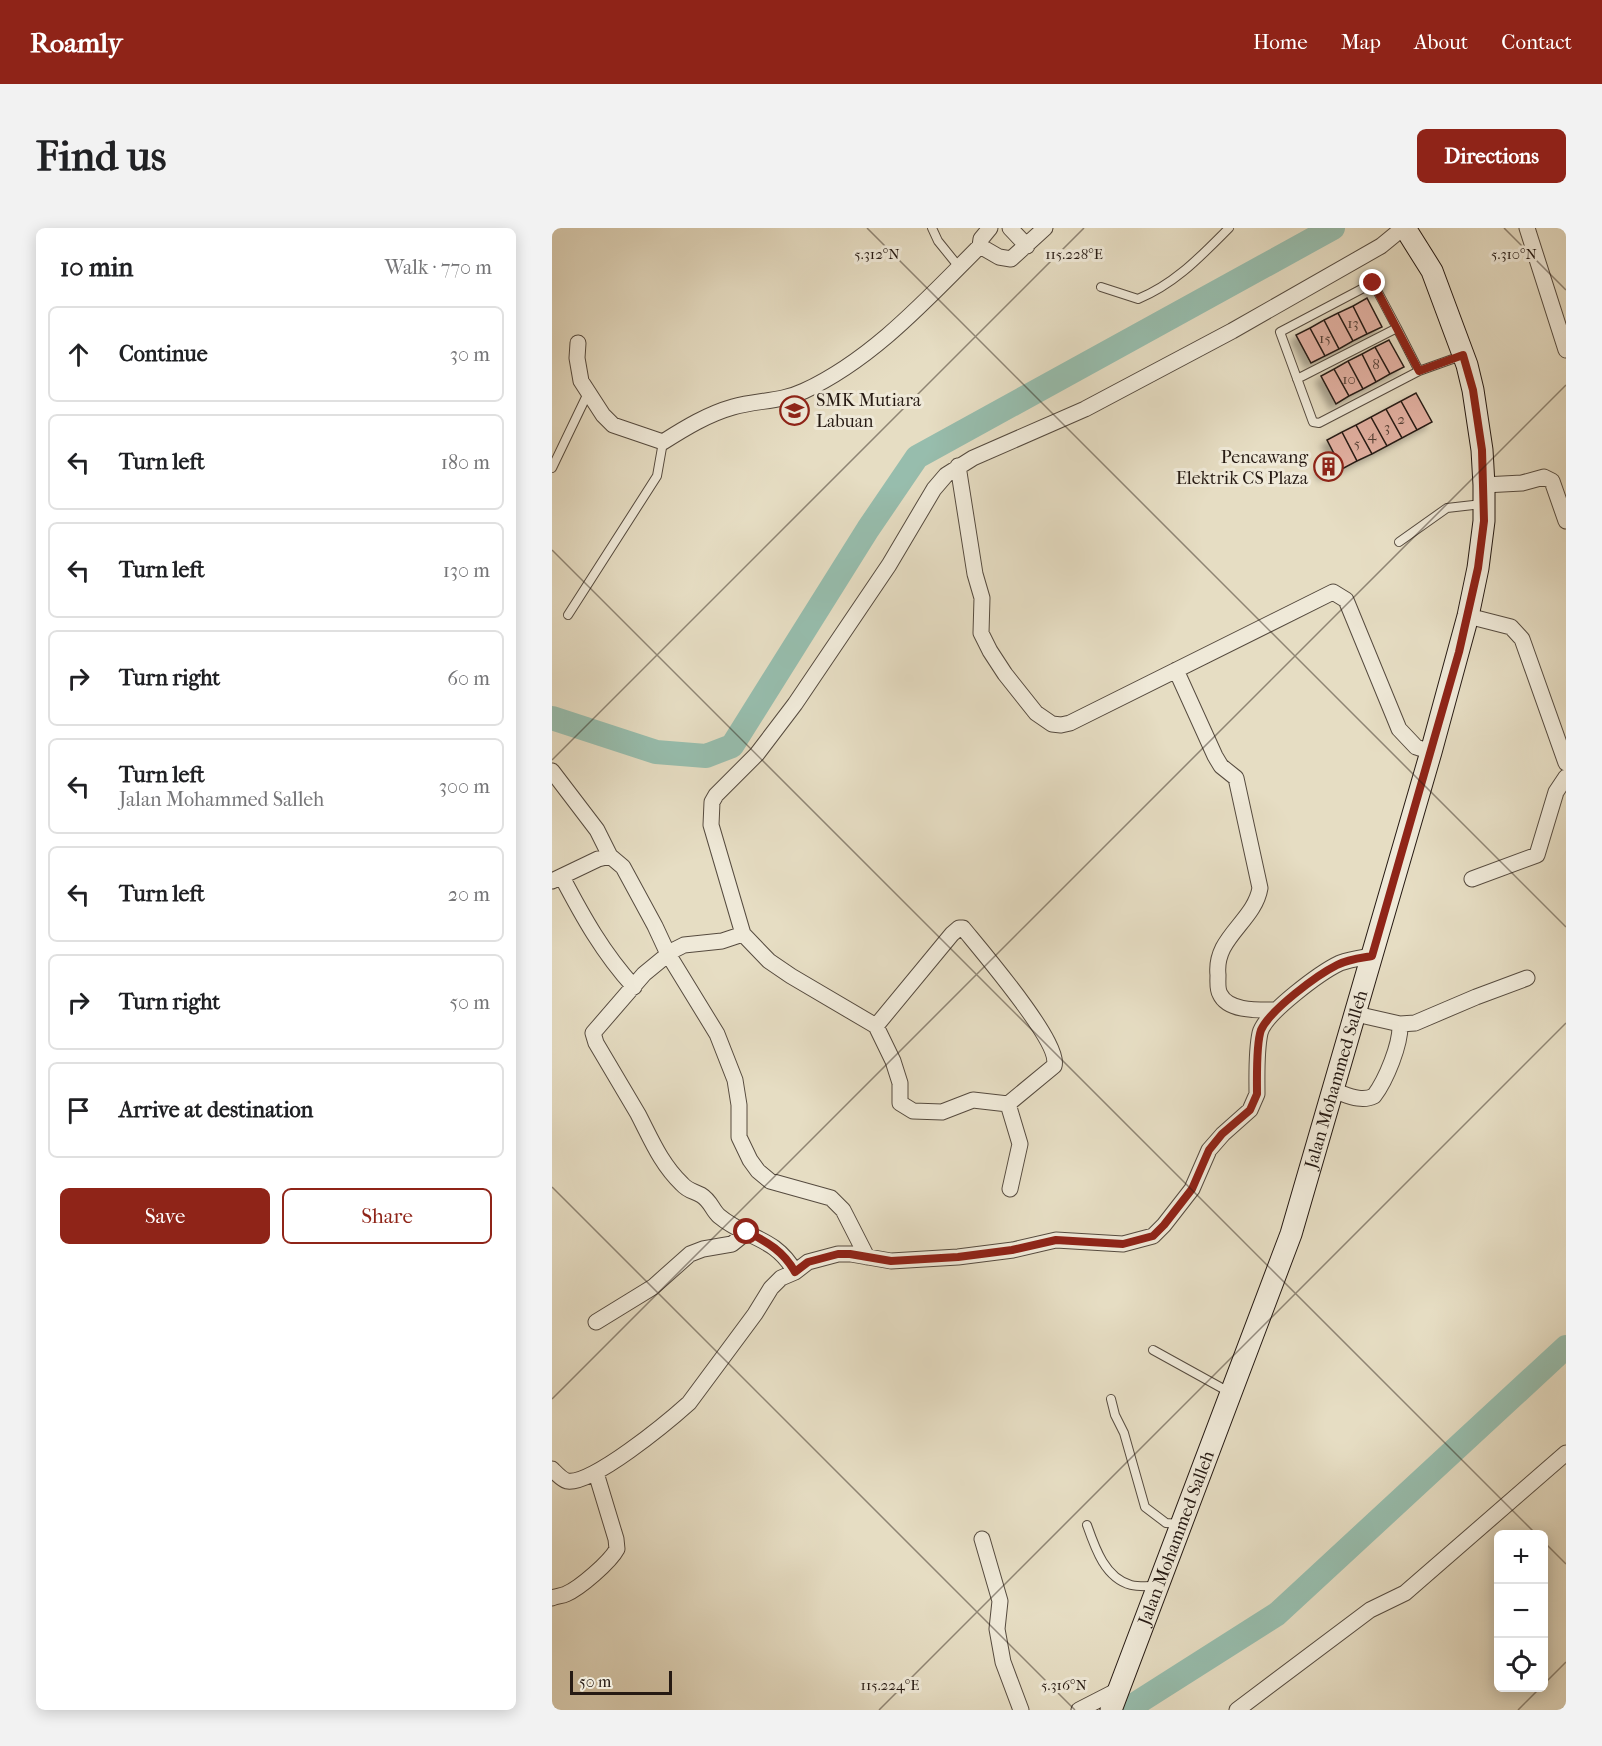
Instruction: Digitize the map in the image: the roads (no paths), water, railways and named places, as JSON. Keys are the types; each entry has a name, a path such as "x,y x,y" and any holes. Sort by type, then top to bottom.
{"main road":[{"name":"Jalan Mohammed Salleh","path":"1115,1698 1291,1234 1431,752 1468,616 1478,568 1484,521 1484,494 1482,450 1473,390 1463,355 1432,271 1404,228"}],"street":[{"path":"578,343 578,369 581,381 603,415 614,425 663,442 699,421 734,407 777,401 814,385 854,362 897,326 959,267 980,246 981,239 990,228"},
{"path":"1010,228 1027,246"},
{"path":"980,246 999,258 1007,259 1015,256 1045,228"},
{"path":"876,1026 952,934 959,928 963,928 1012,989 1056,1056 1054,1066 1008,1104 973,1100 942,1112 913,1111 906,1108 900,1103 900,1083 893,1061 876,1026 769,961 742,934 711,825 712,802 757,754 795,704 889,565 933,489 946,475 973,458 1085,409 1232,331 1381,246 1404,228"},
{"path":"1527,228 1566,350"},
{"path":"958,466 975,574 982,598 981,633 1005,674 1036,713 1052,724 1070,723 1333,592 1340,594 1346,600 1399,729 1416,747 1431,752"},
{"path":"1484,494 1544,477 1552,481 1566,521"},
{"path":"1468,616 1511,627 1522,639 1566,763"},
{"path":"1176,670 1215,756 1221,766 1236,778 1260,888 1255,904 1222,950 1217,972 1219,992 1223,999 1232,1005 1254,1010 1276,1010"},
{"path":"552,771 597,830 610,856 623,867 668,954 717,1034 735,1080 739,1105 739,1137 750,1160 758,1171 770,1180 831,1198 843,1210 867,1257"},
{"path":"1472,879 1537,855 1556,792 1566,777"},
{"path":"610,856 598,859 557,879 612,963 634,987"},
{"path":"742,934 722,940 684,945 668,954 644,974 593,1033 596,1043 669,1171 688,1190 696,1192 711,1203 717,1214 771,1245 787,1258 795,1272"},
{"path":"552,1469 559,1477 567,1481 583,1479 596,1473 635,1446 689,1403 755,1314 771,1288 781,1278 795,1272 808,1262 838,1254 891,1261 958,1257 1012,1250 1056,1240 1123,1244 1153,1236 1192,1189 1209,1150 1222,1134 1254,1104 1257,1094 1260,1032 1268,1018 1337,964 1372,956"},
{"path":"1356,1014 1400,1024 1415,1023 1527,978"},
{"path":"1332,1090 1365,1100 1374,1096 1392,1059 1398,1041 1400,1024"},
{"path":"1008,1104 1020,1144 1010,1189"},
{"path":"596,1322 653,1287 690,1254 703,1249 732,1244 747,1232"},
{"path":"1237,1710 1370,1610 1405,1593 1566,1452"},
{"path":"552,1598 567,1594 603,1564 616,1549 616,1539 596,1473"},
{"path":"982,1539 1000,1601 997,1629 1003,1662 1021,1710"},
{"path":"1079,1710 1115,1698"}],"lane":[{"path":"932,228 938,242 959,267"},
{"path":"1101,287 1138,299 1159,290 1204,253 1229,228"},
{"path":"1419,371 1373,283 1280,332 1313,422 1319,423 1419,371 1463,355"},
{"path":"1297,379 1397,328"},
{"path":"552,468 588,393"},
{"path":"568,615 657,476 663,442"},
{"path":"1399,542 1447,508 1484,494"},
{"path":"1153,1350 1230,1393"},
{"path":"1111,1399 1115,1415 1124,1432 1145,1507 1166,1522 1181,1524"},
{"path":"1087,1525 1095,1547 1111,1572 1120,1580 1132,1585 1157,1586"}],"waterway":[{"path":"552,718 656,752 706,756 732,746 868,529 917,457 1333,228"},
{"path":"1126,1710 1277,1614 1566,1347"}],"place":[{"name":"SMK Mutiara Labuan","path":"795,410"},
{"name":"Pencawang Elektrik CS Plaza","path":"1329,467"}]}
